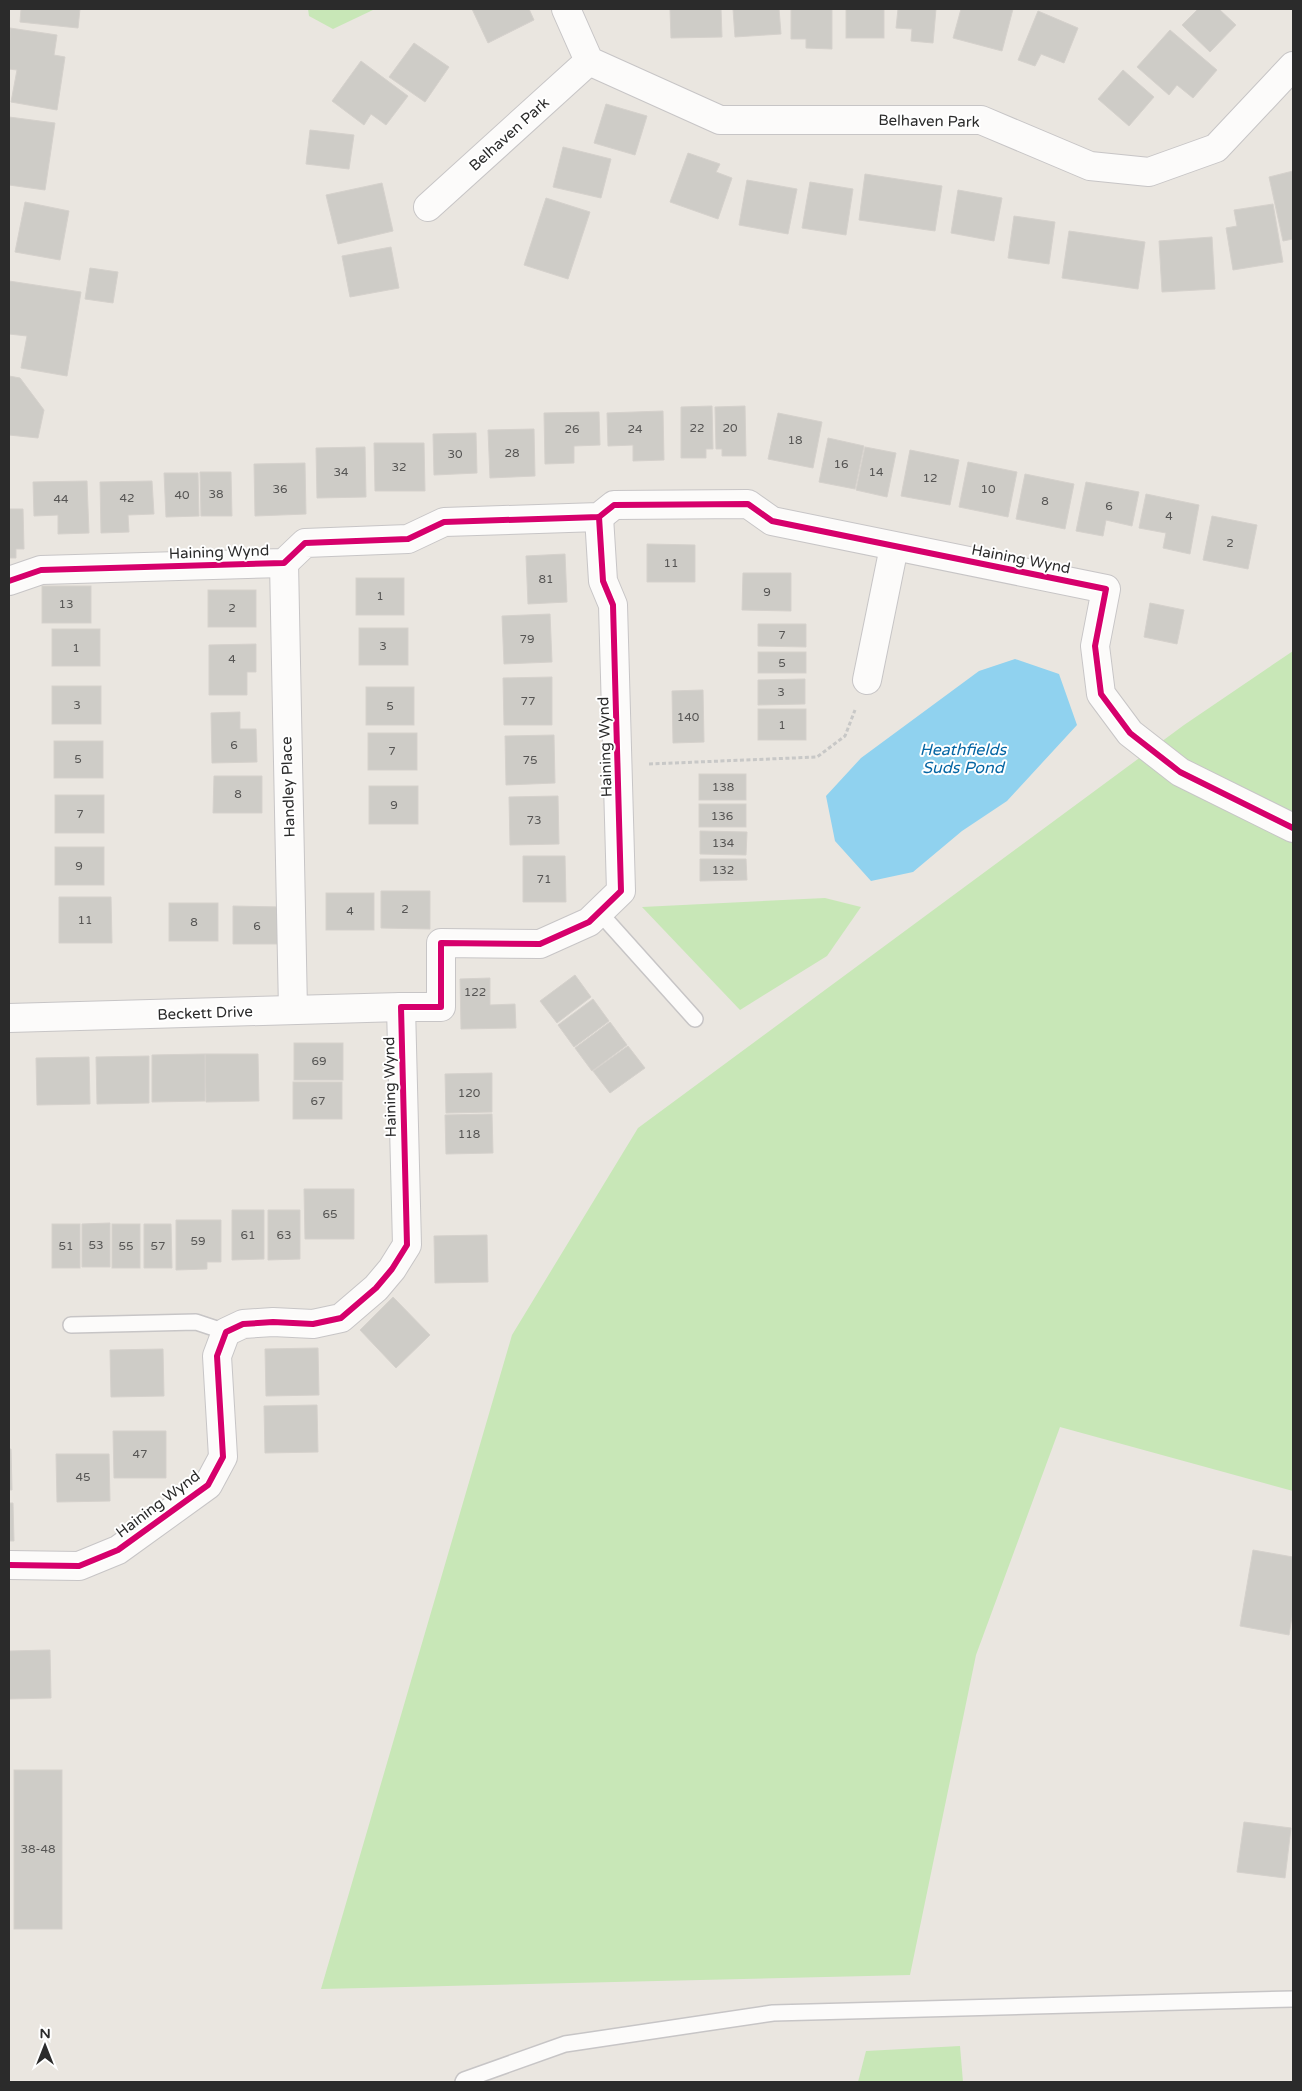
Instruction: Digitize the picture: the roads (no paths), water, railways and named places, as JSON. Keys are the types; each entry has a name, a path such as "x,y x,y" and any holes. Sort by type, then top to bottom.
{"street":[{"path":"566,9 589,61"},
{"name":"Belhaven Park","path":"428,207 589,61 720,120 981,120 1090,166 1149,172 1216,148 1293,66"},
{"name":"Haining Wynd","path":"9,581 41,570 284,563 305,543 408,539 444,522 599,517 614,505 748,504 772,521 1106,589 1095,646 1100,694 1130,733 1180,772 1293,828"},
{"name":"Haining Wynd","path":"9,1565 79,1566 118,1550 208,1485 223,1457 217,1356 226,1332 243,1324 274,1322 313,1324 341,1318 376,1288 392,1269 407,1245 401,1007 441,1007 441,943 540,944 589,922 621,891 614,605 603,581 599,517"},
{"path":"867,680 894,547"},
{"name":"Handley Place","path":"284,563 293,1010"},
{"name":"Beckett Drive","path":"9,1018 401,1007"}],"lane":[{"path":"599,912 695,1019"},
{"path":"72,1325 196,1322 226,1332"},
{"path":"463,2082 464,2080 565,2044 773,2013 1293,1999"}],"water":[{"name":"Heathfields Suds Pond","path":"1015,659 1059,674 1077,725 1007,801 962,831 913,872 871,881 835,841 826,796 861,758 979,671"}]}
